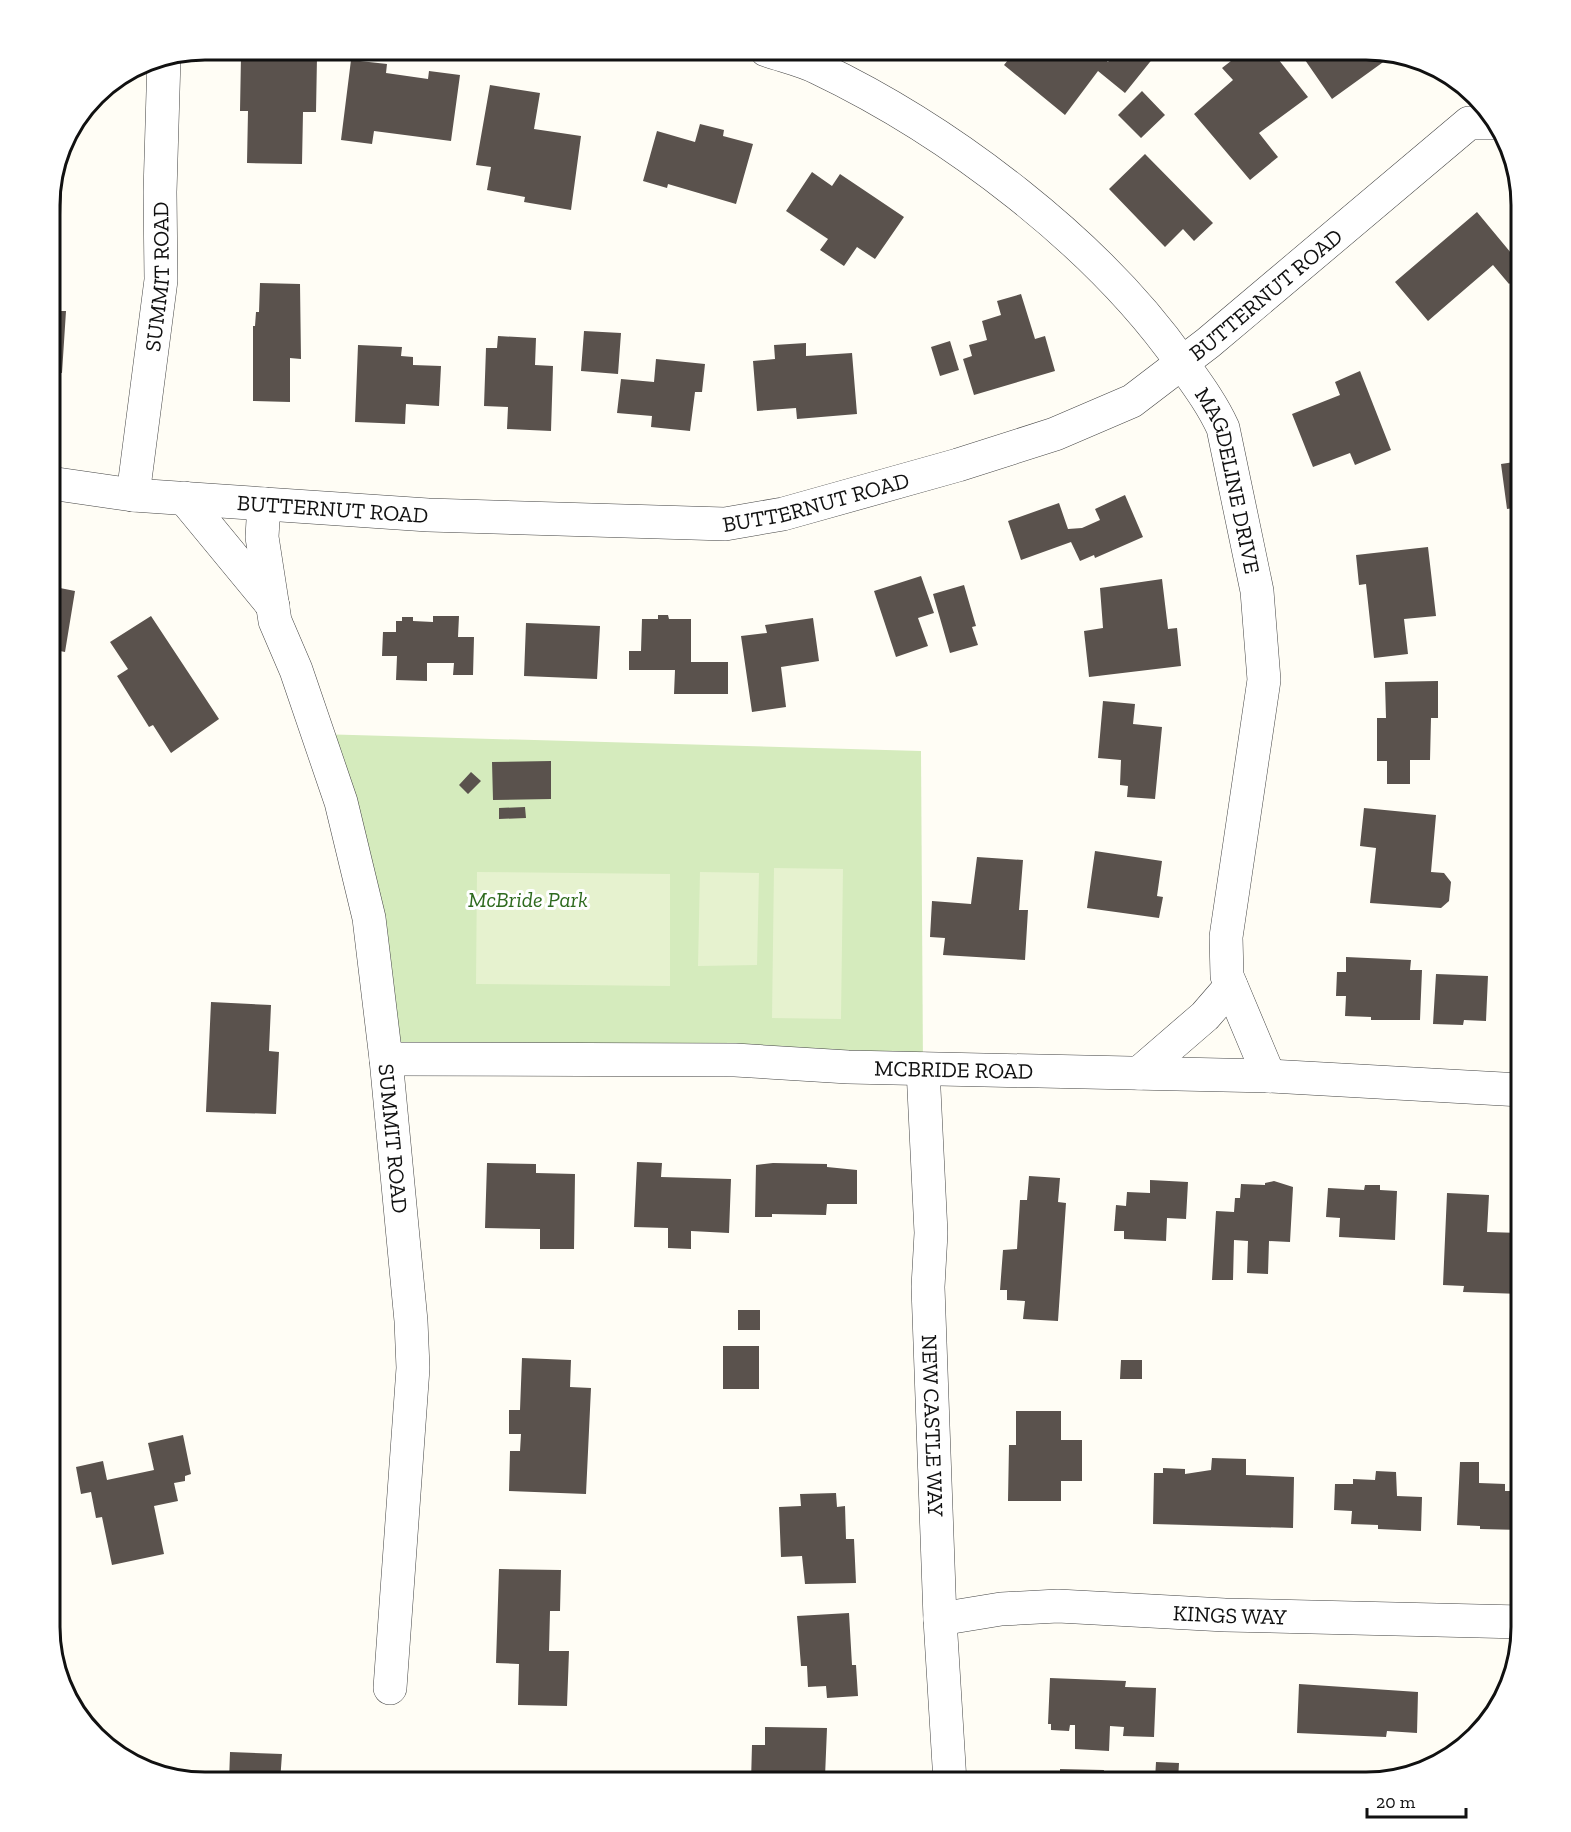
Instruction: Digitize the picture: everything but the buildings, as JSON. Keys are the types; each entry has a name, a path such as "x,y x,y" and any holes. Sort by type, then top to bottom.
{"street":[{"name":"MAGDELINE DRIVE","path":"796,60 817,67 928,130 1005,185 1089,255 1156,326 1214,409 1223,428 1257,591 1264,680 1226,937 1227,976 1269,1076"},
{"name":"SUMMIT ROAD","path":"133,495 161,280 160,192 164,66"},
{"name":"BUTTERNUT ROAD","path":"60,484 133,495 428,515 725,524 783,514 958,465 1055,434 1132,401 1182,363 1480,116"},
{"name":"SUMMIT ROAD","path":"184,498 273,606"},
{"name":"SUMMIT ROAD","path":"264,504 262,537 275,621 296,670 341,802 369,918 386,1059 411,1321 413,1368 390,1688"},
{"path":"1139,1073 1205,1016 1231,986"},
{"name":"MCBRIDE ROAD","path":"386,1059 735,1060 923,1069 1269,1076 1511,1089"},
{"name":"NEW CASTLE WAY","path":"923,1069 931,1233 928,1287 940,1619 949,1772"},
{"name":"KINGS WAY","path":"940,1619 1001,1609 1058,1606 1511,1631"}],"green space":[{"name":"McBride Park","path":"318,734 921,751 923,1069 386,1059"},
{"path":"774,868 843,869 841,1019 772,1018"},
{"path":"477,872 670,874 670,986 476,984"},
{"path":"700,872 759,873 757,965 698,966"}]}
